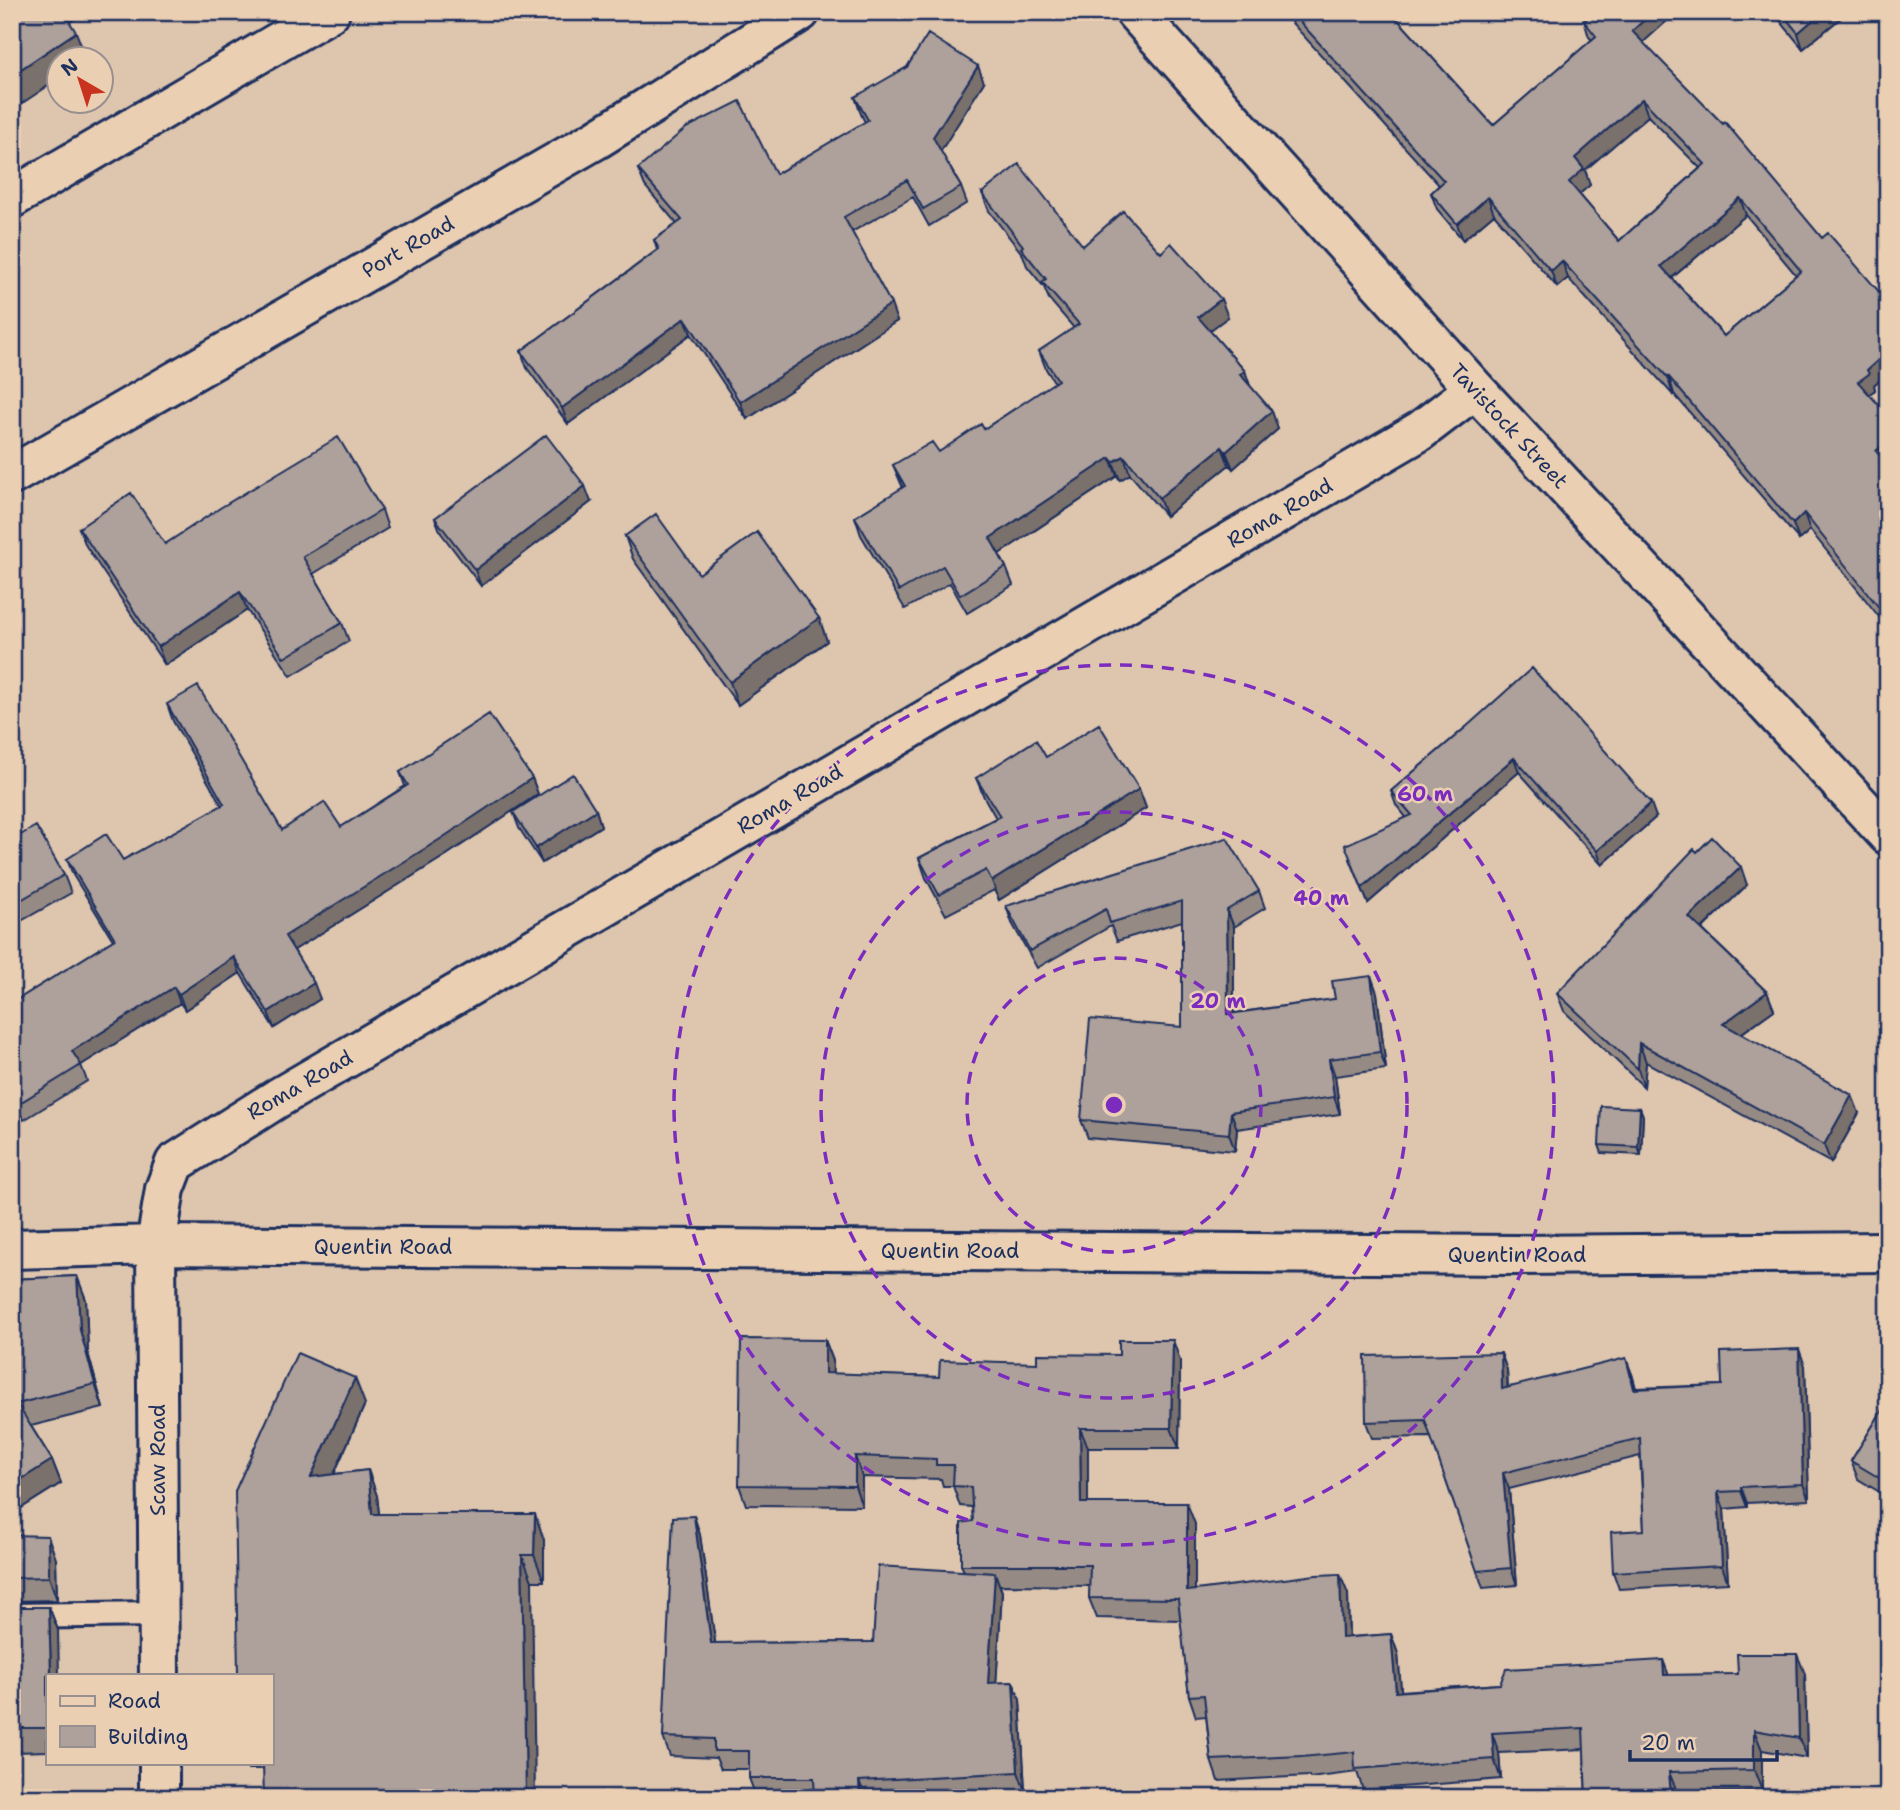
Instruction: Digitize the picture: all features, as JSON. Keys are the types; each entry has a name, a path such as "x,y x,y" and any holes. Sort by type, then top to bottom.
{"street":[{"path":"12,198 330,12"},
{"name":"Port Road","path":"12,475 597,139 800,12"},
{"name":"Tavistock Street","path":"1135,12 1475,389 1888,835"},
{"name":"Roma Road","path":"156,1245 165,1189 175,1163 218,1134 1420,431 1475,389"},
{"name":"Quentin Road","path":"12,1249 156,1245 1503,1255 1888,1252"},
{"name":"Scaw Road","path":"156,1245 159,1674"},
{"path":"159,1764 159,1798"}],"lane":[{"path":"12,1616 158,1614"}],"building":[{"path":"12,12 63,12 76,32 55,46 46,46 46,52 12,75"},
{"path":"1291,12 1391,12 1493,125 1596,36 1584,21 1593,12 1653,12 1632,31 1723,124 1725,122 1822,238 1828,233 1888,302 1888,351 1867,370 1869,374 1858,382 1888,415 1888,440 1876,451 1888,466 1888,619 1804,513 1793,524 1669,377 1562,261 1551,271 1488,197 1457,224 1431,193 1444,181","holes":["1642,99 1705,164 1619,241 1569,182 1584,169 1575,158","1740,198 1801,271 1724,336 1661,266"]},
{"path":"1781,12 1822,12 1798,33"},
{"path":"928,34 978,66 933,137 961,187 923,209 907,180 844,217 891,304 740,402 685,318 562,408 521,351 659,249 654,240 682,220 638,169 686,128 740,101 776,174 868,120 855,97 907,67"},
{"path":"1019,164 1083,246 1123,211 1161,253 1171,243 1221,299 1198,317 1245,371 1240,374 1272,411 1226,452 1222,447 1159,498 1124,456 1113,462 1110,458 990,538 1006,567 960,595 943,566 899,591 855,517 905,486 893,465 932,442 939,452 981,424 984,429 1058,380 1039,351 1079,324 1042,282 1046,279 982,193"},
{"path":"546,435 585,486 475,570 435,518"},
{"path":"338,437 382,510 303,557 342,623 284,658 240,592 158,647 79,528 131,493 165,544"},
{"path":"656,514 699,574 757,532 819,618 730,682 625,536"},
{"path":"1532,668 1651,803 1597,851 1514,758 1362,888 1345,845 1412,815 1391,791"},
{"path":"198,686 282,830 324,802 341,827 408,785 400,772 489,714 532,778 285,936 314,983 268,1012 234,957 179,994 174,987 72,1051 81,1065 18,1104 12,1094 12,1003 115,939 67,859 106,834 123,860 224,804 167,704"},
{"path":"1099,724 1139,789 992,881 986,870 939,895 919,858 1000,816 976,778 1036,740 1046,757"},
{"path":"573,774 596,810 536,848 513,812"},
{"path":"36,826 64,875 12,905 12,840"},
{"path":"1712,837 1741,867 1689,917 1767,992 1723,1024 1852,1095 1824,1145 1639,1043 1638,1069 1557,993 1694,849 1697,852"},
{"path":"1227,838 1259,891 1227,910 1228,1014 1335,999 1332,981 1371,976 1380,1052 1329,1059 1334,1097 1231,1112 1229,1134 1081,1120 1090,1019 1182,1027 1182,901 1110,923 1106,909 1030,951 1006,906"},
{"path":"1601,1106 1640,1108 1638,1147 1599,1145"},
{"path":"77,1276 80,1330 95,1384 17,1404 52,1460 12,1485 12,1279"},
{"path":"741,1339 825,1340 825,1373 939,1377 940,1360 1037,1363 1037,1354 1119,1355 1119,1340 1173,1340 1171,1428 1080,1428 1081,1503 1187,1503 1187,1591 1340,1574 1342,1638 1391,1634 1396,1692 1500,1684 1506,1669 1663,1660 1664,1675 1738,1674 1737,1654 1797,1654 1799,1738 1754,1730 1754,1770 1669,1772 1671,1796 1644,1798 1586,1798 1583,1728 1492,1733 1494,1759 1355,1769 1354,1752 1211,1760 1204,1695 1189,1696 1178,1599 1089,1598 1090,1565 961,1565 961,1523 973,1521 971,1487 953,1486 954,1465 936,1465 936,1459 855,1456 855,1486 739,1485"},
{"path":"1799,1349 1803,1484 1741,1487 1741,1491 1718,1492 1722,1566 1613,1572 1611,1532 1644,1530 1640,1438 1503,1473 1511,1568 1477,1571 1425,1420 1366,1422 1365,1356 1501,1353 1502,1389 1626,1358 1634,1389 1722,1385 1721,1352"},
{"path":"297,1353 355,1378 311,1477 368,1470 372,1514 535,1514 534,1555 522,1555 526,1798 264,1798 263,1764 273,1764 273,1674 238,1674 235,1491"},
{"path":"1888,1401 1888,1483 1851,1461"},
{"path":"694,1516 711,1643 873,1642 878,1566 995,1573 988,1683 1013,1682 1018,1772 859,1781 860,1798 815,1798 814,1778 749,1778 749,1751 714,1751 714,1739 663,1737 673,1517"},
{"path":"12,1535 48,1536 49,1577 12,1578"},
{"path":"12,1607 49,1607 51,1674 46,1674 46,1728 12,1728"}]}
